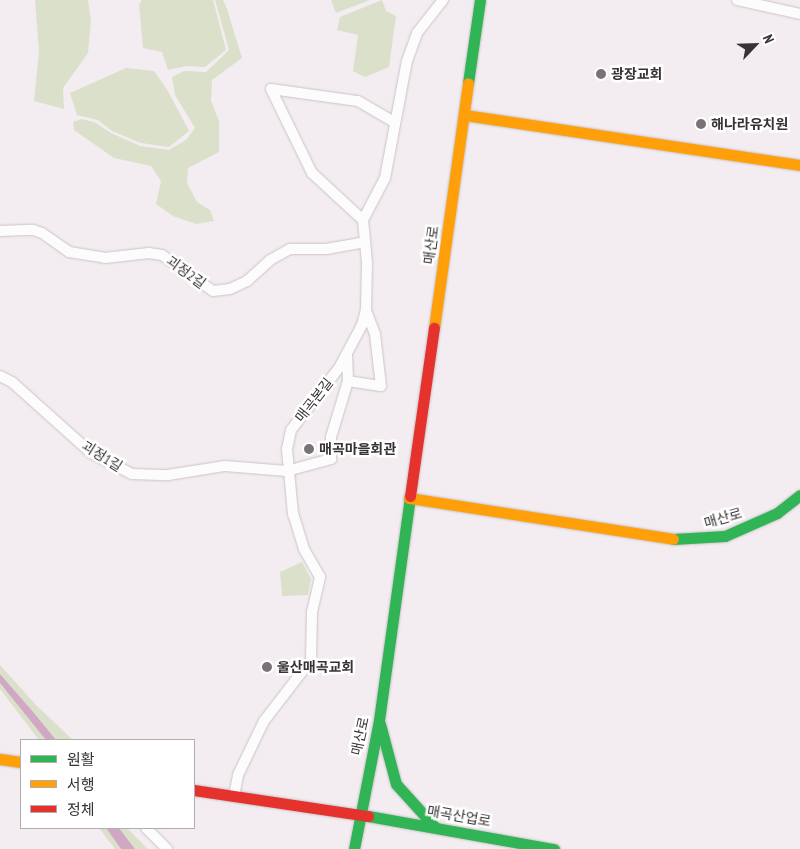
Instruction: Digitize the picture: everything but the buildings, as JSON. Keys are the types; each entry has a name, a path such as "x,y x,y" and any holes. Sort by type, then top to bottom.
{"street":[{"name":"매곡본길","path":"234,796 238,775 264,721 312,660 312,612 320,577 304,549 293,514 287,471 291,430 347,356 366,310 364,220 368,205 378,195 385,178 394,122 407,61 417,33 444,0"},
{"name":"매산로","path":"354,849 359,815 379,720 480,0"},
{"path":"737,0 800,14"},
{"path":"364,220 312,173 271,89 358,102 394,122"},
{"path":"465,115 800,165"},
{"name":"괴정2길","path":"0,231 33,230 42,233 69,252 105,258 149,253 162,255 213,291 230,289 246,281 270,260 290,249 326,249 365,242"},
{"path":"347,356 348,381 380,386 375,334 366,310"},
{"name":"괴정1길","path":"0,376 12,382 91,453 132,474 168,475 226,466 287,471 331,459 331,437 348,381"},
{"name":"매산로","path":"409,498 678,540 725,536 777,513 800,495"},
{"path":"379,720 396,784 434,826"},
{"path":"0,758 20,762"},
{"path":"195,790 359,815"},
{"name":"매곡산업로","path":"359,815 434,826 554,849"},
{"path":"147,829 167,849"}],"green space":[{"path":"35,0 88,0 91,20 88,53 63,88 64,109 34,101 39,51"},
{"path":"142,0 213,0 226,50 205,67 186,66 168,70 162,52 143,48 139,5"},
{"path":"215,0 223,0 242,58 212,80 211,101 219,121 219,152 188,168 187,183 197,202 210,210 214,221 196,224 173,216 156,204 161,181 151,166 114,158 74,130 73,122 82,119 94,122 111,133 140,146 169,150 186,140 195,128 175,95 172,77 184,71 206,72 229,50"},
{"path":"331,0 370,0 336,13"},
{"path":"382,0 386,11 396,16 389,67 365,77 353,71 358,35 337,30 340,17"},
{"path":"126,68 154,71 168,91 189,131 169,147 141,143 112,131 98,120 77,115 70,93"},
{"path":"302,562 311,579 308,595 282,596 280,572"},
{"path":"0,665 36,705 72,739 55,739 0,674"},
{"path":"0,683 45,739 38,739 0,689"},
{"path":"100,829 107,829 121,849 115,849"},
{"path":"120,829 128,829 148,849 135,849"}],"shaded area":[{"path":"0,674 55,739 45,739 0,683"},
{"path":"107,829 120,829 135,849 121,849"}],"traffic: fast":[{"path":"468,83 480,0"},
{"path":"673,539 725,536 777,513 800,495"},
{"path":"354,849 379,720 410,496"},
{"path":"380,724 396,784 434,826"},
{"path":"368,816 554,849"}],"traffic: slow":[{"path":"434,328 468,83"},
{"path":"465,115 800,165"},
{"path":"409,498 673,539"},
{"path":"0,759 20,762"}],"traffic: jam":[{"path":"410,496 434,328"},
{"path":"195,790 368,816"}],"place":[{"name":"광장교회","path":"601,74"},
{"name":"해나라유치원","path":"701,124"},
{"name":"매곡마을회관","path":"309,449"},
{"name":"울산매곡교회","path":"267,667"}]}
